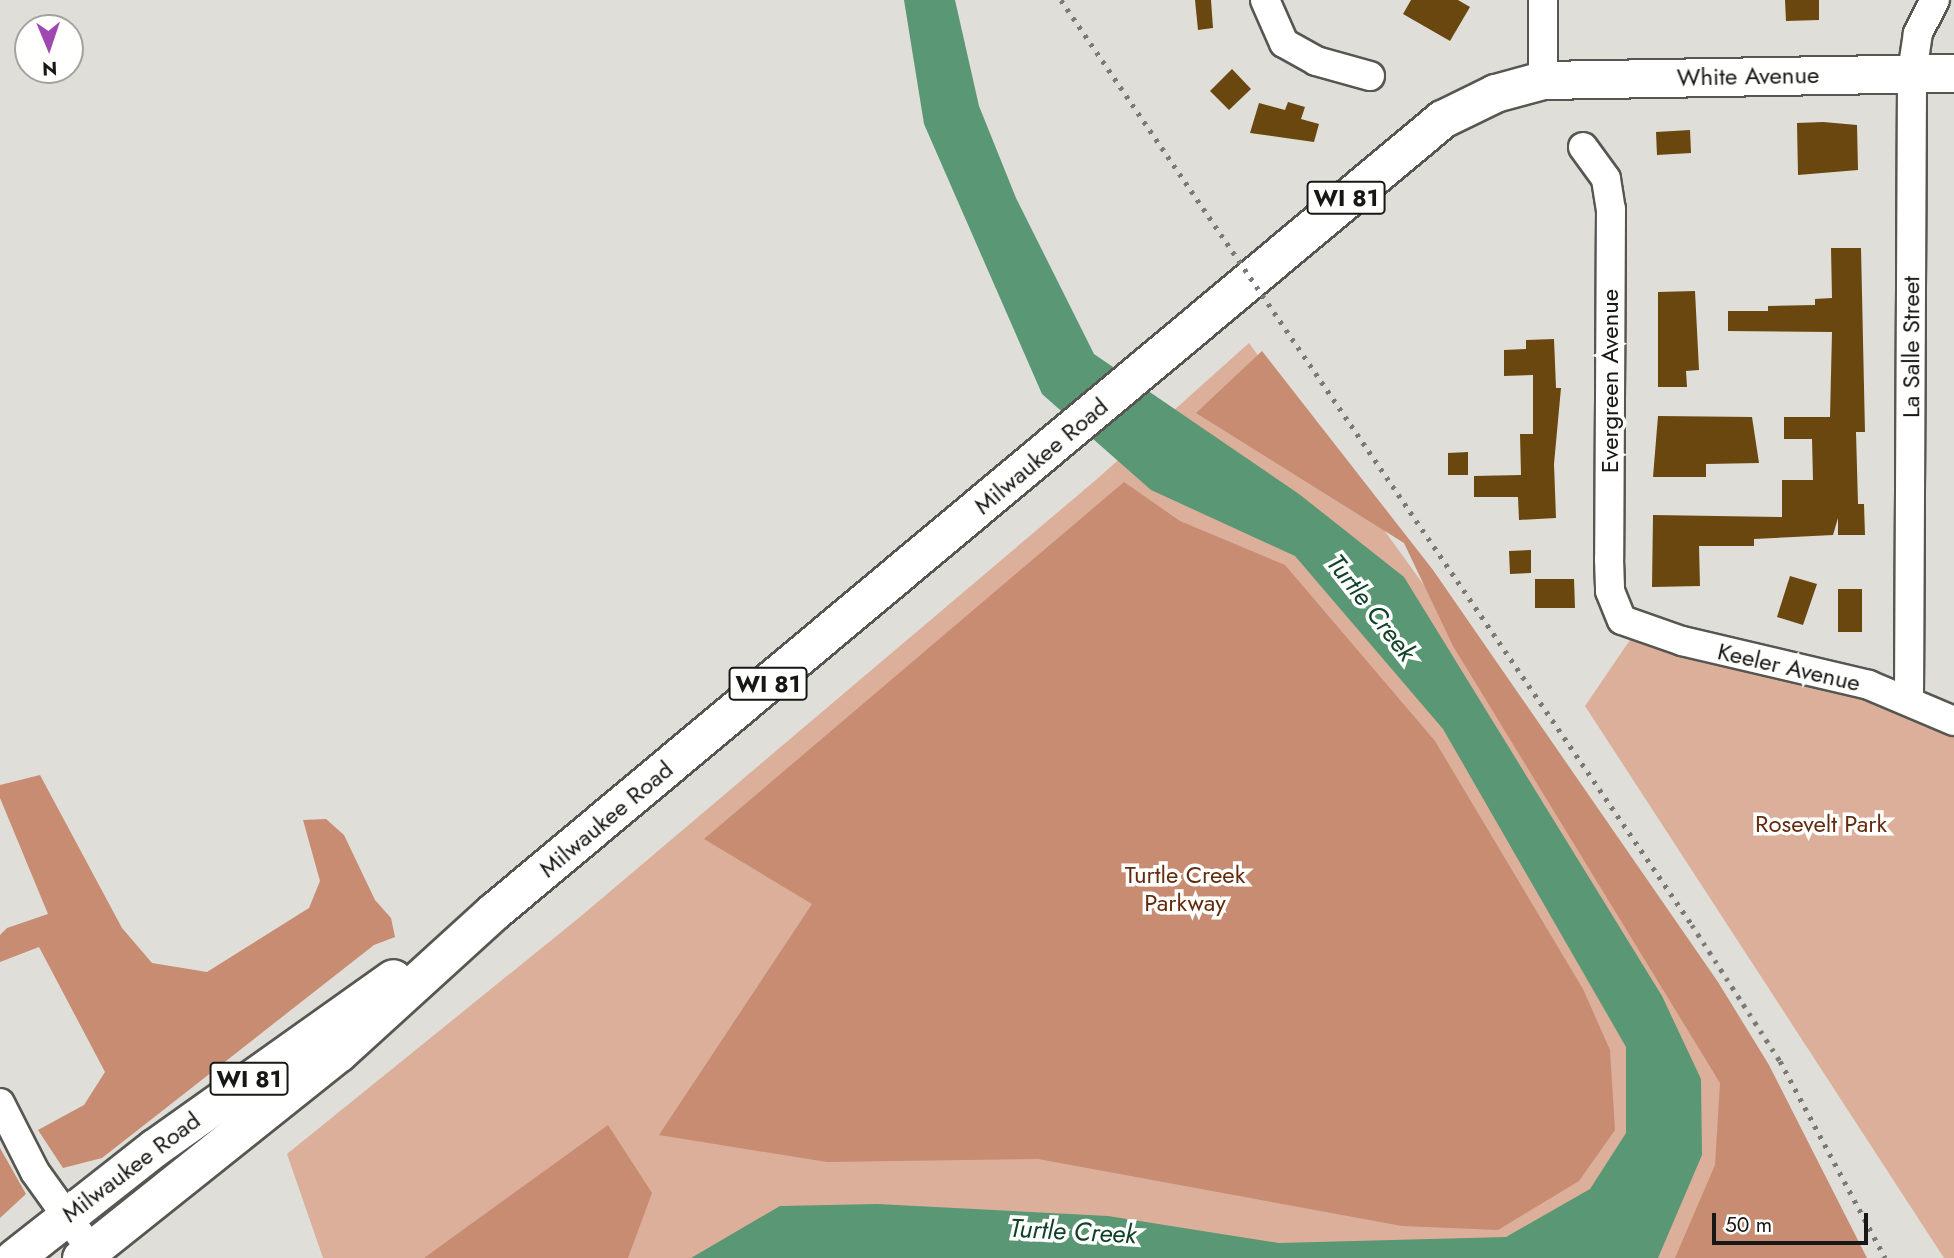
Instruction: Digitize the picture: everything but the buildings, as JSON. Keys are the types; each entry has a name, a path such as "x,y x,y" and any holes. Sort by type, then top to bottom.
{"main road":[{"name":"White Avenue","path":"1543,80 1954,73"},
{"name":"Milwaukee Road","path":"86,1254 338,1053 493,912 1169,350 1442,119 1495,93 1543,80"},
{"name":"Milwaukee Road","path":"14,1258 65,1216 318,1028 493,912"}],"street":[{"path":"1265,0 1284,43 1316,61 1370,76"},
{"path":"1543,80 1544,0"},
{"name":"La Salle Street","path":"1909,698 1912,73 1918,33 1935,0"},
{"name":"Evergreen Avenue","path":"1583,147 1606,179 1611,209 1609,559 1610,592 1622,620"},
{"name":"Keeler Avenue","path":"1622,620 1682,641 1909,698 1954,721"},
{"path":"0,1103 35,1172 65,1216 86,1254"}],"green space":[{"name":"Turtle Creek Parkway","path":"1249,343 1543,750 1850,1258 323,1258 287,1154 580,917 1097,479"},
{"path":"1262,351 1433,570 1718,982 1769,1065 1867,1258 1675,1258 1715,1165 1720,1083 1453,646 1404,543 1196,413"},
{"path":"1124,482 1180,521 1285,565 1435,741 1583,989 1610,1050 1615,1130 1579,1181 1498,1230 1402,1226 1038,1159 827,1162 659,1135 812,904 704,839"},
{"name":"Rosevelt Park","path":"1632,637 1878,700 1954,737 1954,1258 1944,1258 1585,706"},
{"path":"40,775 122,928 152,963 207,972 309,908 320,881 303,820 326,819 344,835 375,900 391,918 395,937 374,945 102,1158 63,1168 38,1130 84,1105 105,1072 39,947 0,962 0,935 7,928 48,914 0,798 0,785"},
{"path":"608,1125 652,1193 628,1258 424,1258"},
{"path":"0,1148 26,1194 0,1218"}],"water":[{"name":"Turtle Creek","path":"904,0 955,0 979,106 1016,198 1094,354 1299,494 1404,577 1662,996 1701,1079 1702,1155 1658,1258 691,1258 780,1206 877,1204 1108,1216 1279,1243 1506,1237 1590,1189 1626,1133 1626,1047 1443,729 1295,556 1151,490 1042,394 924,124"}],"railway":[{"path":"1061,0 1692,925 1780,1061 1885,1258"}]}
